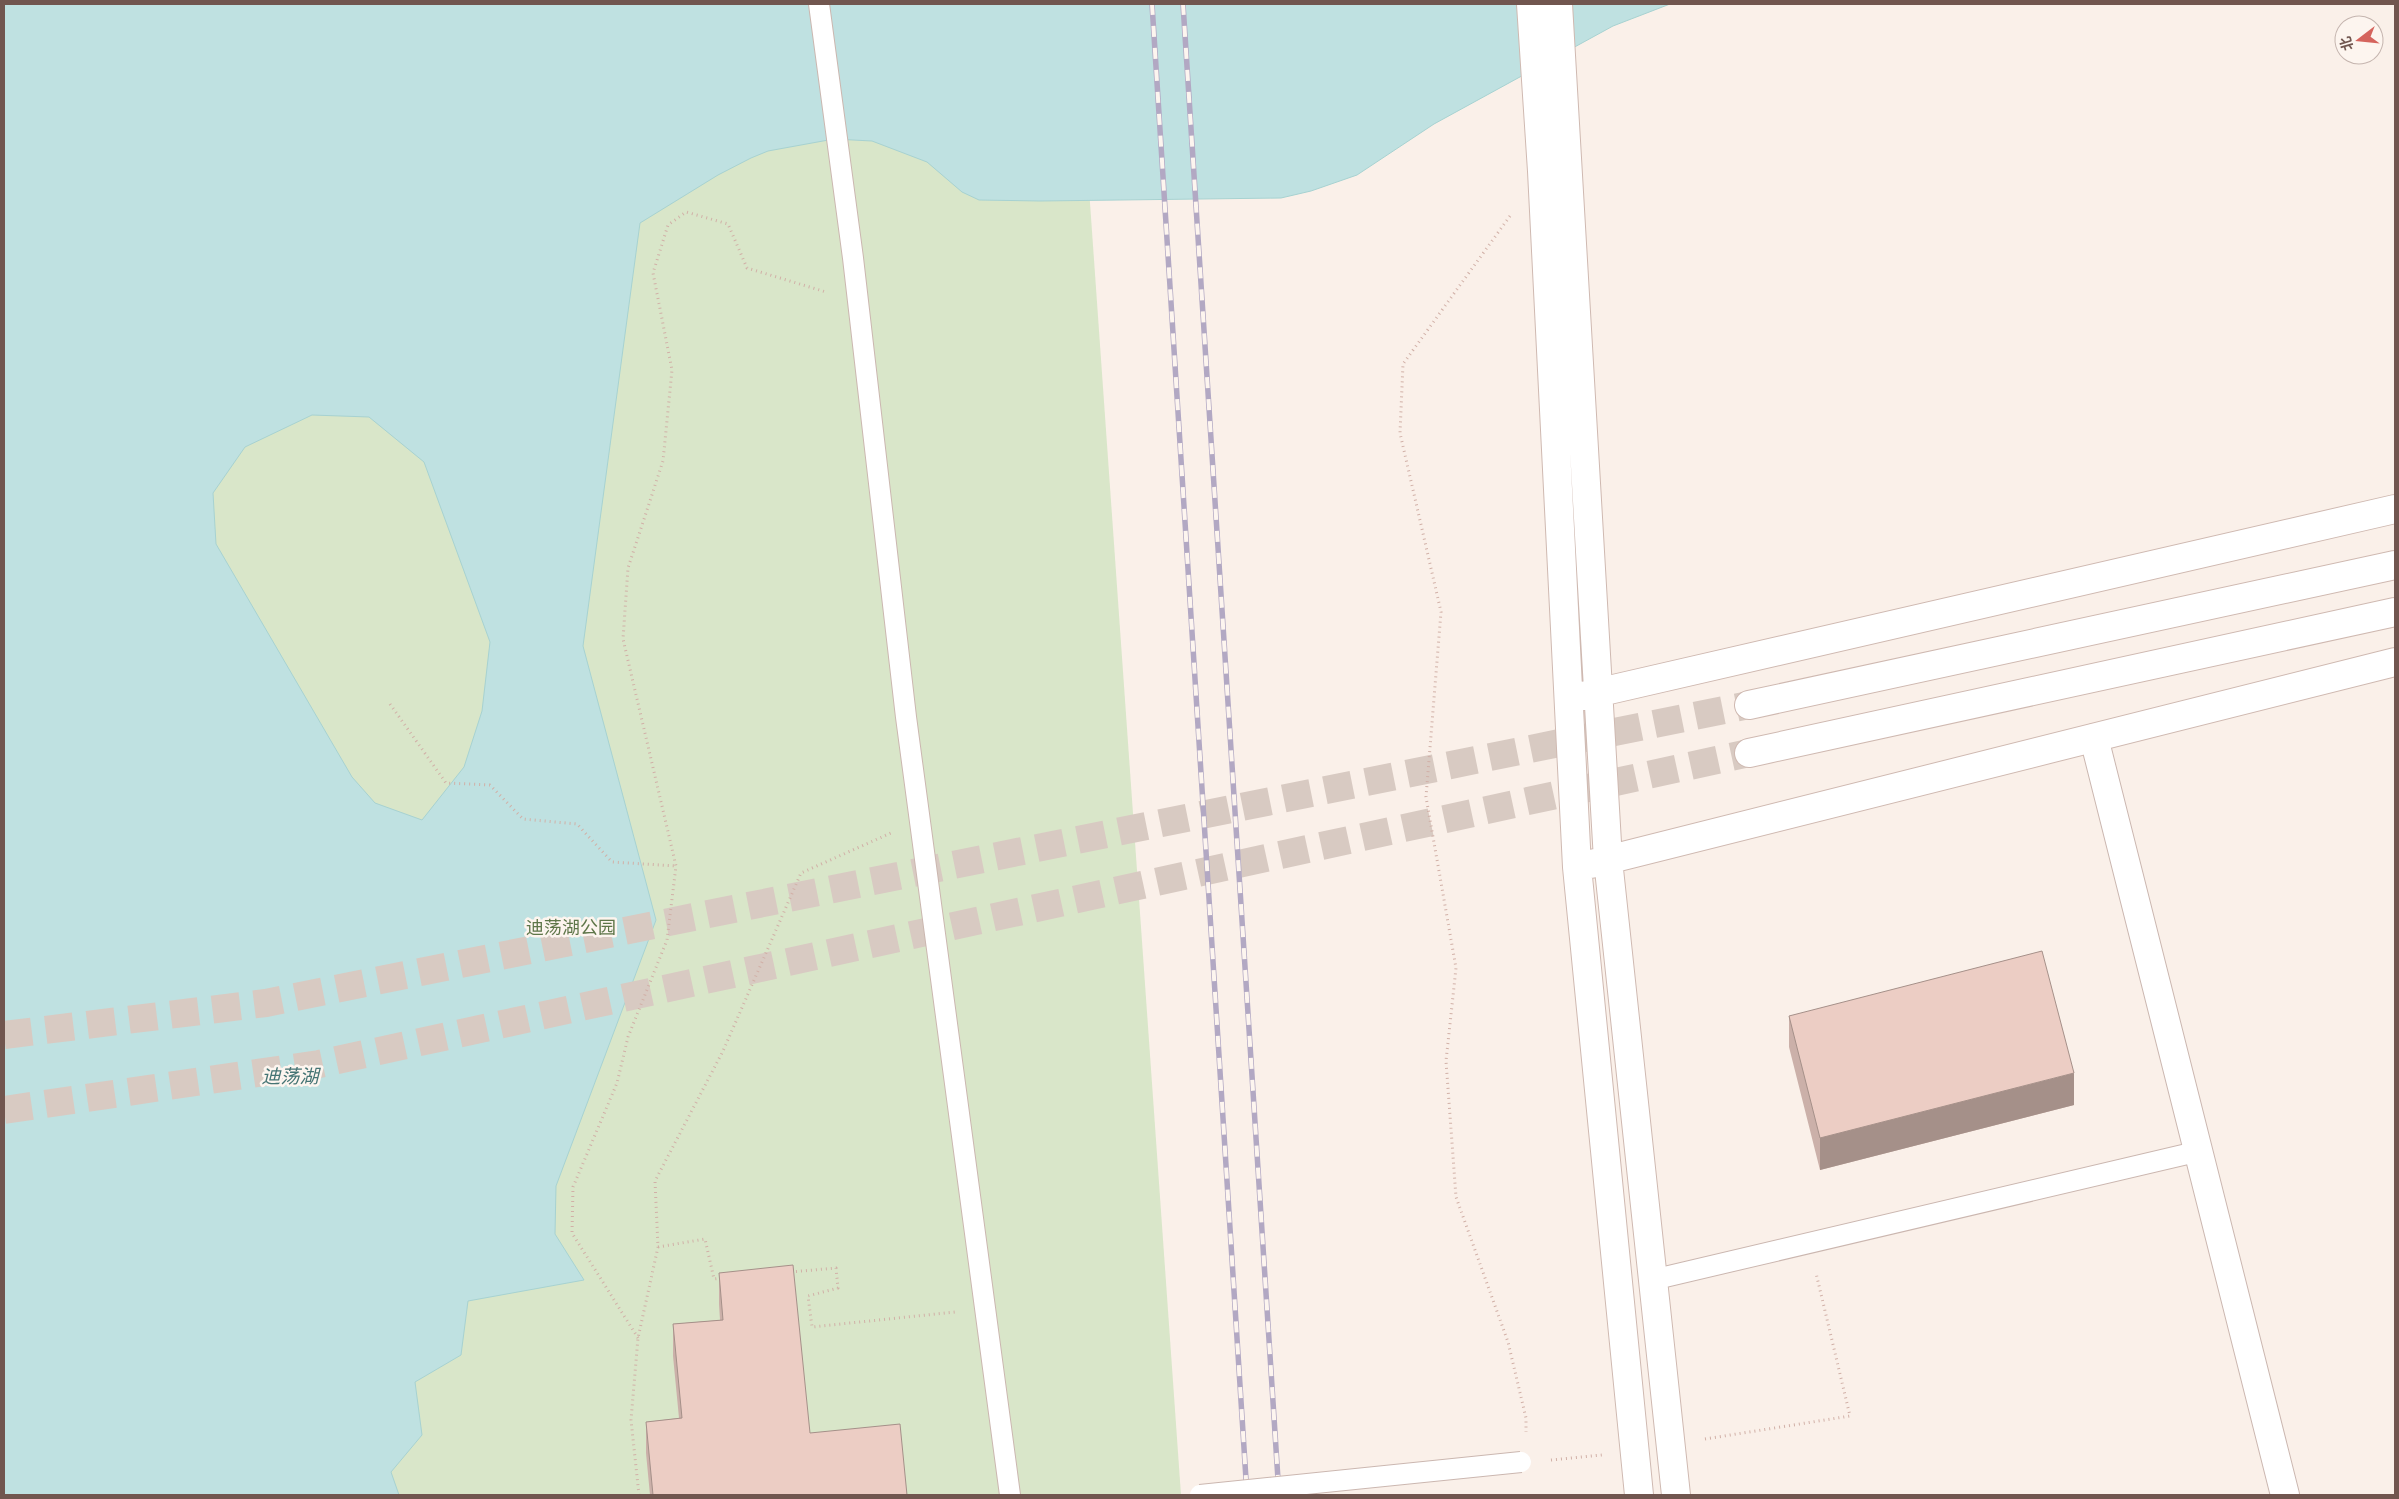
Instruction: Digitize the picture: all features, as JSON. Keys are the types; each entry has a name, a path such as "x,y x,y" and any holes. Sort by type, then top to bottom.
{"main road":[{"path":"1531,4 1542,171 1577,866 1639,1495"},
{"path":"1558,4 1600,691 1608,860 1676,1495"},
{"path":"1568,699 2395,509"},
{"path":"1749,705 2395,565"},
{"path":"1749,754 2395,612"},
{"path":"1577,866 1608,860 2395,662"},
{"path":"2094,738 2200,1151 2285,1495"}],"lane":[{"path":"819,4 853,258 920,821 1010,1495"},
{"path":"1652,1280 2200,1151"},
{"path":"1200,1495 1521,1462"}],"path":[{"path":"1526,1437 1526,1418 1508,1342 1456,1197 1446,1061 1456,968 1426,797 1442,612 1400,433 1403,364 1542,171"},
{"path":"638,1338 572,1233 573,1187 617,1083 628,1037 667,940 676,866 623,639 628,568 663,460 672,370 653,273 668,225 686,212 728,224 748,268 858,302"},
{"path":"390,704 446,783 490,785 524,819 577,824 612,862 676,866"},
{"path":"639,1495 631,1420 638,1338 658,1247 655,1181 723,1050 801,873 920,821"},
{"path":"658,1247 705,1239 714,1279 723,1278"},
{"path":"1810,1243 1850,1416"},
{"path":"789,1272 836,1268 838,1288 808,1296 812,1327 985,1309"}],"green space":[{"name":"迪荡湖公园","path":"4,4 1076,4 1181,1495 4,1495"}],"water":[{"name":"迪荡湖","path":"4,4 1670,4 1613,26 1434,124 1357,175 1311,191 1281,198 979,200 962,192 927,162 872,141 834,139 768,151 751,158 718,175 640,223 583,646 656,920 556,1186 555,1234 584,1280 468,1301 461,1355 415,1382 422,1435 391,1472 399,1495 4,1495","holes":["312,415 369,417 424,462 490,642 482,711 464,767 422,820 375,803 352,777 216,544 213,493 245,447"]}],"building":[{"path":"2042,951 2074,1073 1820,1138 1789,1016"},
{"path":"793,1265 810,1433 900,1424 907,1495 653,1495 646,1422 682,1418 673,1324 723,1320 719,1273"}],"tunnel":[{"path":"4,1035 266,1003 1749,705"},
{"path":"4,1110 319,1064 1749,753"}],"railway":[{"path":"1152,4 1247,1495"},
{"path":"1183,4 1279,1495"}]}
